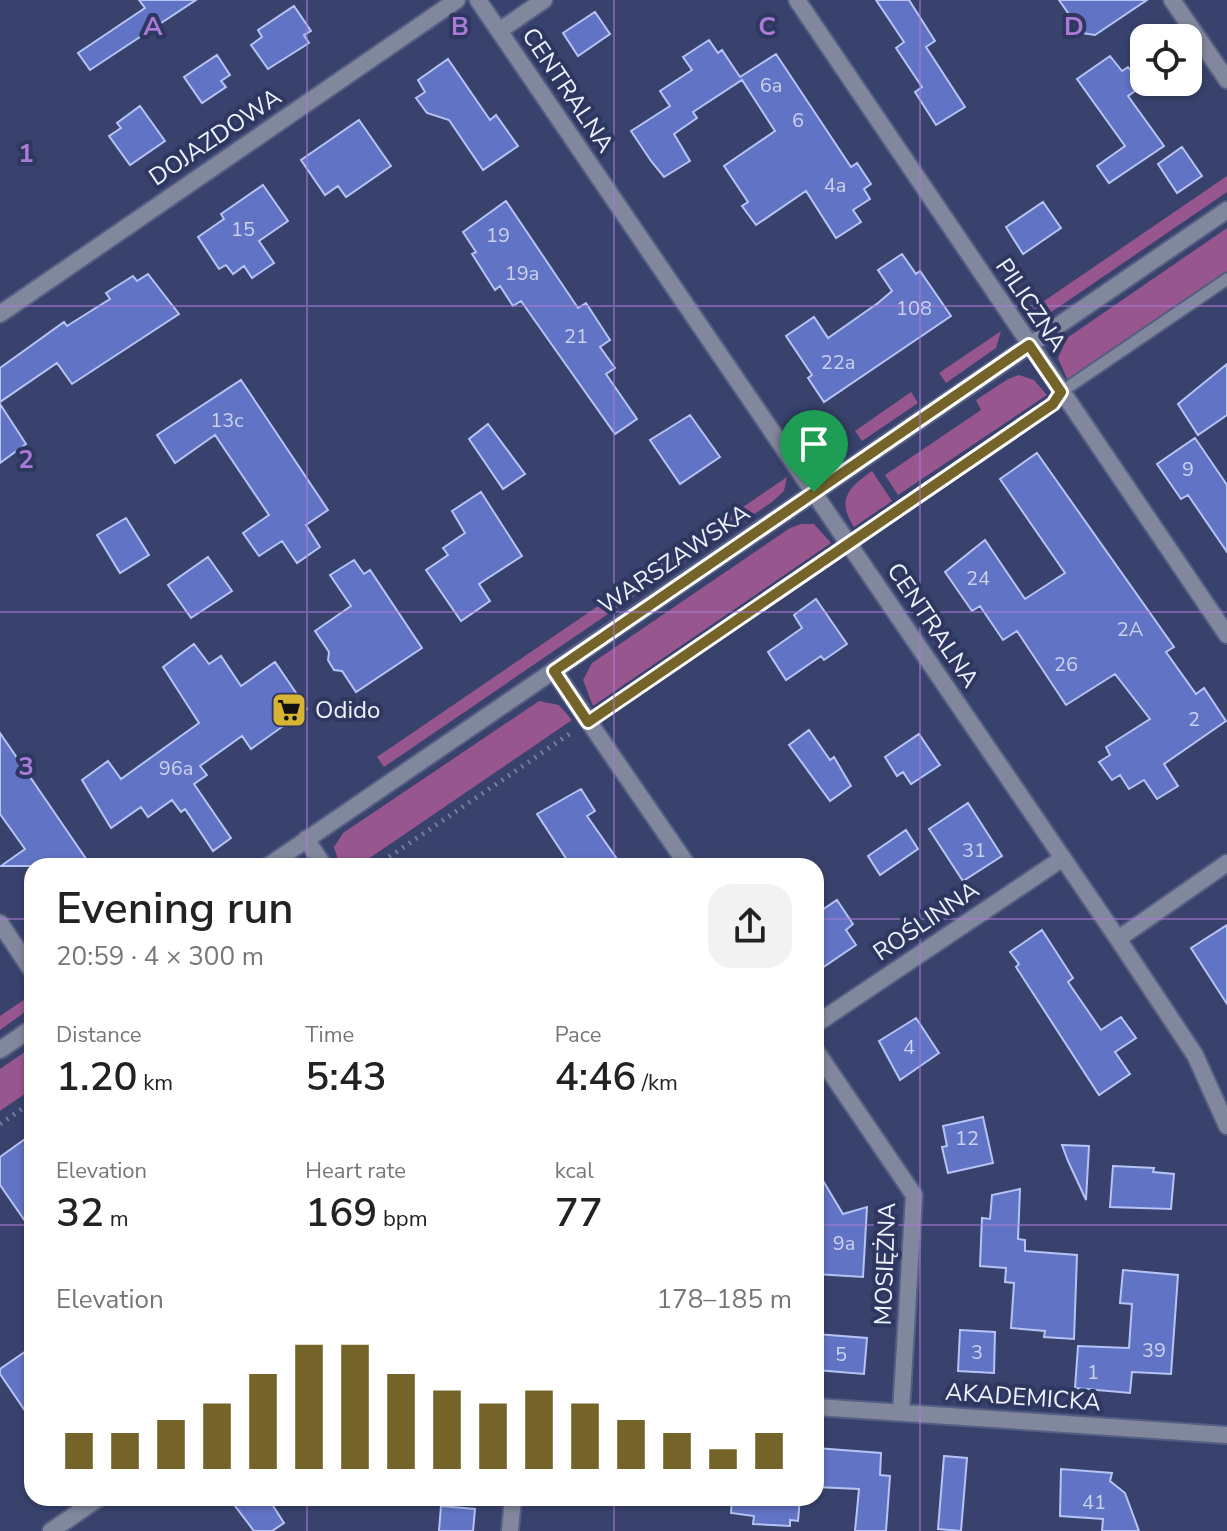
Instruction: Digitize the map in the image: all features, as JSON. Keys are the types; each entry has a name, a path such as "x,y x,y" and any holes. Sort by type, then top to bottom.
{"street":[{"name":"DOJAZDOWA","path":"0,314 457,0"},
{"name":"CENTRALNA","path":"478,0 1118,939 1195,1055 1227,1126"},
{"path":"499,31 544,0"},
{"name":"PILICZNA","path":"797,0 1227,635"},
{"path":"1172,0 1227,80"},
{"name":"WARSZAWSKA","path":"279,858 1227,210"},
{"path":"554,671 682,858"},
{"path":"306,839 319,858"},
{"name":"ROŚLINNA","path":"824,1019 1063,858"},
{"path":"1118,939 1227,863"},
{"path":"0,923 24,959"},
{"path":"0,1050 24,1034"},
{"name":"MOSIĘŻNA","path":"824,1063 914,1195 901,1412"},
{"name":"AKADEMICKA","path":"824,1407 1227,1435"},
{"path":"51,1531 87,1506"},
{"path":"510,1531 512,1506"}],"lane":[{"path":"1061,392 1227,279"}],"path":[{"path":"388,858 1053,404 1061,392"},
{"path":"0,1124 24,1108"}],"shaded area":[{"path":"1227,176 1227,192 1050,313 1035,317 1025,314"},
{"path":"1227,228 1227,273 1068,381 1058,358 1067,338"},
{"path":"1001,331 996,348 946,383 939,373"},
{"path":"1019,375 1034,380 1047,395 898,495 885,475 981,410 976,400"},
{"path":"911,392 918,403 862,441 855,431"},
{"path":"872,471 892,501 854,527 846,509 848,495"},
{"path":"787,477 784,491 772,502 384,767 377,757"},
{"path":"814,524 831,543 593,706 583,680 592,663 790,528"},
{"path":"539,701 559,705 572,720 370,858 337,858 334,847 343,833"},
{"path":"24,1000 24,1013 0,1030 0,1016"},
{"path":"24,1052 24,1094 0,1111 0,1069"}],"building":[{"path":"139,0 196,0 90,70 78,53 145,8"},
{"path":"876,0 909,0 935,41 926,47 965,107 936,125 915,92 922,87 896,48 904,42"},
{"path":"1059,0 1147,0 1095,35 1082,33"},
{"path":"294,6 311,31 304,35 309,43 268,69 251,45 262,37 258,30"},
{"path":"595,12 610,34 578,56 563,33"},
{"path":"709,40 718,53 722,50 740,77 776,54 851,167 857,163 871,184 864,189 870,199 853,210 861,222 836,238 806,191 756,225 742,206 748,202 724,166 775,131 742,80 693,112 697,118 674,134 690,161 664,177 631,131 670,106 660,91 692,70 683,57"},
{"path":"217,55 230,75 221,81 226,87 202,103 184,77"},
{"path":"1110,56 1122,71 1128,67 1128,96 1164,146 1109,183 1097,166 1125,146 1077,79"},
{"path":"448,59 490,120 496,115 518,146 483,170 449,120 427,113 416,98 425,92 418,80"},
{"path":"140,106 165,141 130,165 109,136 121,128 117,123"},
{"path":"359,120 391,166 346,197 338,186 325,195 301,160"},
{"path":"1182,147 1202,176 1177,193 1158,164"},
{"path":"263,185 288,221 259,241 274,263 252,278 244,266 233,274 226,265 219,269 198,237 224,219 221,214"},
{"path":"506,201 578,308 586,303 610,340 600,347 615,368 606,374 637,419 615,434 521,301 513,306 500,286 495,290 472,254 476,252 463,232"},
{"path":"1043,202 1061,228 1023,254 1006,227"},
{"path":"902,254 916,274 920,271 951,316 824,402 808,378 812,375 786,336 814,317 828,338 878,303 892,291 878,270"},
{"path":"148,274 179,314 72,384 57,363 0,402 0,368 64,322 67,326 110,299 106,293 133,276 137,281"},
{"path":"1227,364 1227,415 1198,435 1178,404"},
{"path":"241,380 328,510 306,525 320,547 297,563 282,541 259,556 243,533 269,515 215,435 175,463 157,435"},
{"path":"0,404 26,444 0,463"},
{"path":"690,415 720,457 680,484 650,440"},
{"path":"488,424 525,474 503,489 469,439"},
{"path":"1195,438 1227,485 1227,552 1188,495 1181,499 1157,464"},
{"path":"1037,453 1174,647 1166,652 1196,694 1204,688 1226,721 1164,764 1178,786 1157,799 1144,780 1129,789 1120,775 1112,780 1099,762 1110,755 1106,747 1150,719 1115,674 1066,705 1017,631 1003,640 980,606 972,611 945,572 985,540 1025,599 1065,573 1000,479"},
{"path":"481,492 522,556 479,584 490,601 461,621 426,570 448,555 443,548 465,533 452,511"},
{"path":"126,518 149,555 120,573 97,535"},
{"path":"208,557 232,591 191,618 168,585"},
{"path":"354,560 364,574 370,570 422,648 356,692 342,671 334,670 328,660 329,652 315,631 351,606 330,575"},
{"path":"816,599 847,644 824,660 821,656 786,680 768,652 802,628 794,615"},
{"path":"194,644 209,664 221,656 241,686 275,662 307,709 251,749 242,736 200,766 207,775 194,784 231,838 213,851 185,809 181,812 172,800 148,817 141,807 111,828 82,780 108,761 121,779 199,723 163,667"},
{"path":"809,730 830,760 834,757 851,786 830,801 789,745"},
{"path":"0,733 86,858 24,858 24,866 1,866 25,849 0,814"},
{"path":"919,734 940,765 911,784 903,772 897,776 885,757"},
{"path":"581,789 595,811 587,816 616,858 566,858 537,814"},
{"path":"968,803 1002,856 963,881 929,829"},
{"path":"906,830 918,849 880,875 868,856"},
{"path":"837,900 853,924 846,930 856,945 824,967 824,909"},
{"path":"1227,925 1227,1004 1191,948"},
{"path":"1042,930 1073,978 1068,982 1101,1030 1121,1017 1136,1038 1115,1052 1130,1074 1099,1095 1016,967 1019,964 1010,952"},
{"path":"916,1018 939,1053 900,1080 879,1041"},
{"path":"983,1117 993,1163 948,1173 942,1147 947,1146 943,1126"},
{"path":"24,1140 24,1220 0,1185 0,1157"},
{"path":"1062,1145 1089,1146 1086,1200 1068,1161"},
{"path":"1113,1166 1154,1168 1153,1172 1174,1174 1171,1209 1110,1207"},
{"path":"824,1182 843,1214 867,1207 863,1277 824,1275"},
{"path":"1020,1189 1018,1239 1025,1240 1025,1251 1077,1255 1074,1339 1044,1337 1045,1331 1011,1328 1014,1283 1005,1282 1006,1268 980,1266 982,1218 990,1219 992,1195"},
{"path":"1123,1270 1178,1275 1171,1374 1132,1372 1130,1393 1075,1388 1078,1346 1129,1348 1132,1304 1120,1303"},
{"path":"960,1330 995,1332 994,1373 958,1371"},
{"path":"824,1335 867,1338 864,1374 824,1371"},
{"path":"24,1352 24,1409 0,1374 0,1369"},
{"path":"824,1449 881,1453 880,1475 890,1476 886,1531 855,1531 859,1489 824,1487"},
{"path":"944,1456 967,1458 961,1531 938,1529"},
{"path":"1061,1469 1112,1473 1110,1481 1125,1493 1139,1531 1102,1531 1103,1519 1060,1516"},
{"path":"235,1506 273,1506 284,1523 272,1531 254,1531"},
{"path":"441,1506 475,1509 473,1531 439,1531"},
{"path":"731,1506 799,1506 798,1521 790,1520 790,1526 753,1524 754,1516 731,1513"}],"place":[{"name":"Odido","path":"289,710"}],"route":[{"path":"1029,345 1061,392 1053,404 588,722 554,671 814,492 1029,345"}]}
